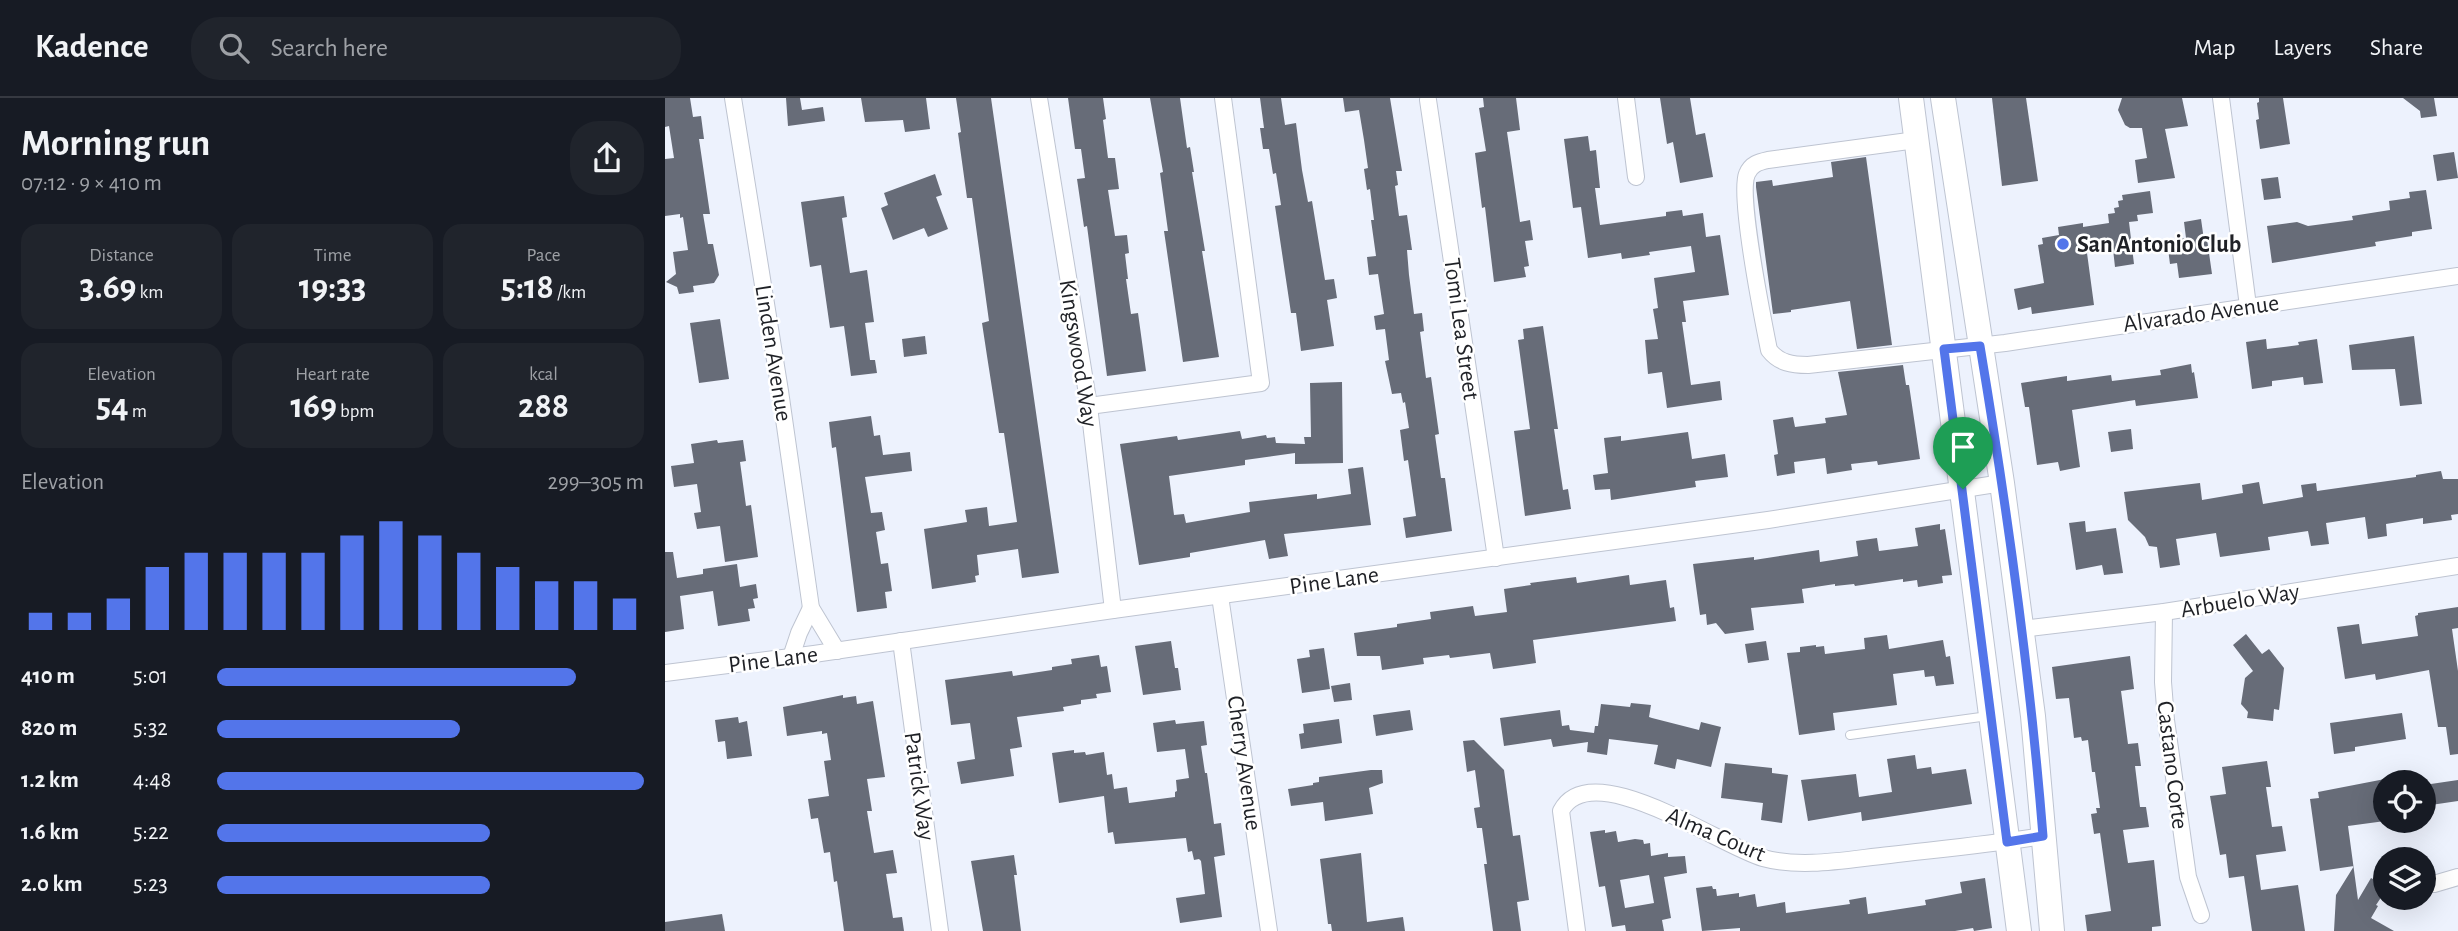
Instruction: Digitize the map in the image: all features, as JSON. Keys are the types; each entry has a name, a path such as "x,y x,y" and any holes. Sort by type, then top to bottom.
{"main road":[{"path":"1911,98 2019,931"},
{"path":"1943,98 2003,483 2033,716 2052,931"}],"street":[{"name":"Linden Avenue","path":"733,98 780,391 811,608 837,651"},
{"name":"Kingswood Way","path":"1039,98 1089,407 1113,610"},
{"path":"1089,407 1261,383 1223,98"},
{"path":"1626,98 1636,177"},
{"path":"2221,98 2248,306"},
{"name":"Tomi Lea Street","path":"1429,100 1496,558"},
{"name":"Alvarado Avenue","path":"1916,140 1756,163 1747,173 1745,186 1748,216 1769,350 1774,357 1783,362 1808,366 1980,346 2458,276"},
{"name":"Pine Lane","path":"665,673 1768,520 2003,483"},
{"name":"Arbuelo Way","path":"2022,629 2164,612 2458,566"},
{"name":"Cherry Avenue","path":"1220,596 1269,931"},
{"path":"791,657 811,608"},
{"name":"Castano Corte","path":"2164,612 2163,682 2166,720 2188,877 2201,915"},
{"name":"Patrick Way","path":"901,641 940,931"},
{"name":"Alma Court","path":"1577,931 1561,811 1573,796 1584,792 1608,793 1664,810 1730,845 1763,858 1793,862 1829,862 2043,836"},
{"path":"2436,883 2458,877"}],"lane":[{"path":"1850,736 1991,716"}],"building":[{"path":"665,98 690,98 693,117 701,116 704,139 699,139 710,214 703,214 708,244 713,244 719,275 714,283 693,286 694,292 679,294 677,287 666,282 676,274 673,252 688,250 683,217 680,218 680,214 665,216 665,159 674,158 669,126 665,127"},
{"path":"786,98 800,98 802,110 823,107 825,121 788,126"},
{"path":"861,98 926,98 930,129 905,132 903,120 865,122"},
{"path":"956,98 991,98 1059,573 1022,578 1018,549 977,555 979,575 975,576 976,582 932,589 924,529 967,522 965,510 987,507 989,526 1017,522 1004,433 999,433 982,323 989,321 972,198 967,198"},
{"path":"1068,98 1103,98 1108,158 1115,158 1119,189 1108,190 1115,236 1127,235 1129,253 1125,254 1126,279 1131,314 1138,313 1146,371 1107,376 1087,226 1084,227 1077,179 1085,178 1081,149 1075,149"},
{"path":"1150,98 1180,98 1187,148 1190,147 1194,172 1205,251 1202,251 1219,357 1183,362 1164,231 1168,231 1160,173 1163,172"},
{"path":"1260,98 1281,98 1285,125 1296,123 1302,170 1308,202 1312,201 1325,280 1334,279 1337,298 1327,300 1334,346 1301,351 1296,313 1291,313 1275,206 1281,205 1276,173 1273,174 1269,149 1263,149 1260,128 1264,128"},
{"path":"1343,98 1390,98 1402,171 1396,171 1398,185 1395,186 1399,216 1407,215 1412,250 1407,250 1414,314 1422,313 1424,331 1420,332 1426,378 1431,377 1439,434 1435,435 1441,478 1445,478 1452,531 1406,538 1403,518 1416,516 1408,460 1404,461 1400,430 1409,428 1401,393 1392,394 1385,361 1389,360 1385,329 1376,330 1374,316 1384,314 1378,274 1369,275 1367,257 1376,256 1371,220 1374,220 1364,169 1368,168 1359,110 1345,112"},
{"path":"1483,98 1516,98 1520,130 1507,132 1520,222 1530,220 1533,240 1525,241 1529,266 1524,267 1526,277 1494,282 1475,153 1486,151 1479,108 1484,107"},
{"path":"1660,98 1690,98 1696,135 1705,133 1713,177 1680,183 1673,142 1667,144"},
{"path":"1992,98 2026,98 2038,181 2002,186"},
{"path":"2122,98 2182,98 2188,126 2165,129 2175,178 2138,183 2135,160 2147,158 2142,128 2125,125 2118,110"},
{"path":"2259,98 2283,98 2290,144 2260,149 2256,120 2259,119"},
{"path":"2403,98 2434,98 2437,116 2421,118 2420,111"},
{"path":"1588,136 1590,151 1596,150 1600,188 1595,188 1600,225 1666,216 1666,212 1682,210 1683,216 1703,213 1706,237 1720,235 1729,295 1683,301 1686,322 1682,322 1691,385 1720,381 1722,400 1667,408 1662,372 1648,374 1645,340 1658,339 1653,309 1658,308 1654,278 1695,272 1691,246 1622,259 1621,253 1588,258 1581,207 1573,208 1564,139"},
{"path":"2454,152 2458,178 2437,181 2433,155"},
{"path":"1866,157 1892,345 1857,349 1850,301 1773,314 1756,182 1772,180 1773,186 1833,177 1831,162"},
{"path":"935,174 942,195 936,197 948,229 928,237 924,228 893,240 881,208 888,205 884,193"},
{"path":"2278,177 2281,198 2264,200 2261,179"},
{"path":"2426,190 2432,229 2412,232 2412,236 2375,242 2376,246 2272,263 2267,226 2297,222 2308,226 2353,220 2352,216 2390,210 2389,201 2410,198 2409,192"},
{"path":"2150,191 2153,213 2137,215 2138,221 2129,222 2134,264 2115,267 2113,249 2087,253 2094,305 2032,314 2031,307 2018,310 2014,289 2044,283 2038,245 2043,244 2042,238 2059,235 2058,227 2109,223 2108,214 2115,213 2114,208 2119,207 2118,201 2123,200 2122,195"},
{"path":"844,196 847,217 842,218 850,273 867,270 874,322 865,323 870,360 875,360 877,373 851,376 844,326 830,328 821,265 810,267 801,202"},
{"path":"2201,219 2212,274 2179,278 2177,263 2170,264 2167,241 2186,238 2184,222"},
{"path":"720,319 729,379 699,383 690,323"},
{"path":"1543,326 1558,429 1554,429 1563,490 1568,489 1571,509 1525,516 1514,431 1530,429 1518,340 1524,339 1523,329"},
{"path":"925,336 927,354 904,357 902,339"},
{"path":"2414,336 2422,404 2400,406 2395,369 2352,370 2349,345"},
{"path":"2266,339 2267,349 2299,345 2298,342 2317,339 2323,383 2304,385 2303,377 2272,381 2272,386 2252,389 2246,342"},
{"path":"2191,364 2198,398 2136,406 2135,400 2072,410 2080,467 2060,471 2058,462 2037,465 2029,407 2025,407 2021,383 2067,376 2067,381 2111,375 2112,381 2161,375 2160,370"},
{"path":"1903,365 1906,385 1909,385 1920,459 1878,465 1877,461 1851,464 1852,470 1827,474 1825,458 1794,462 1795,473 1777,476 1774,455 1778,454 1773,420 1793,417 1795,427 1826,423 1825,418 1847,415 1838,372"},
{"path":"1342,382 1343,463 1295,464 1295,453 1245,460 1245,465 1169,476 1174,515 1184,514 1186,523 1250,512 1249,502 1317,494 1317,499 1351,494 1348,469 1363,467 1371,525 1284,534 1288,556 1269,559 1265,540 1139,565 1120,444 1177,436 1178,440 1240,431 1242,439 1266,435 1267,438 1275,437 1276,443 1305,444 1304,437 1311,437 1310,383"},
{"path":"871,416 874,436 880,435 883,455 910,452 912,471 865,477 871,513 882,512 885,530 876,532 881,564 888,563 892,591 885,592 887,608 857,612 836,447 832,448 829,422"},
{"path":"2131,429 2133,449 2111,452 2108,432"},
{"path":"1688,432 1692,459 1725,454 1728,477 1695,481 1696,487 1611,500 1610,489 1595,490 1593,475 1608,473 1604,438 1621,436 1621,441"},
{"path":"717,440 718,443 743,440 746,461 740,462 746,506 751,505 758,557 725,562 720,526 697,529 694,513 701,512 697,484 674,487 671,466 694,463 691,444"},
{"path":"2441,471 2443,479 2458,479 2458,514 2451,515 2452,520 2423,524 2423,518 2386,524 2387,536 2368,539 2365,517 2326,523 2329,544 2311,546 2308,531 2268,537 2270,550 2220,557 2216,533 2176,539 2180,565 2160,568 2157,547 2149,546 2145,537 2128,520 2124,492 2200,483 2202,500 2243,493 2242,485 2259,482 2263,504 2303,497 2301,485 2316,483 2317,491"},
{"path":"2085,521 2086,532 2116,528 2123,573 2104,575 2102,565 2076,570 2069,523"},
{"path":"1940,524 1940,530 1945,529 1952,575 1942,576 1943,583 1918,587 1917,580 1903,582 1903,579 1855,586 1835,584 1802,589 1804,603 1751,608 1754,630 1725,634 1716,623 1707,625 1706,614 1700,615 1693,564 1754,557 1754,560 1819,550 1820,562 1858,556 1856,541 1877,538 1879,551 1918,546 1915,528"},
{"path":"665,552 673,552 677,578 703,574 703,569 737,564 740,587 756,584 758,598 753,599 755,608 748,609 750,621 718,626 713,591 680,596 684,629 665,632"},
{"path":"1629,575 1630,585 1666,580 1670,608 1674,607 1676,621 1533,640 1536,663 1493,669 1490,653 1423,658 1424,664 1382,670 1380,656 1357,656 1354,633 1431,619 1430,612 1473,606 1475,616 1507,612 1504,589 1531,585 1530,583 1576,577 1577,583"},
{"path":"2458,607 2458,628 2452,629 2458,671 2458,754 2450,755 2446,727 2438,727 2429,670 2376,680 2375,674 2345,679 2337,627 2359,624 2362,644 2418,636 2415,616 2418,613"},
{"path":"2246,634 2262,654 2269,649 2284,668 2279,710 2274,709 2273,721 2247,718 2248,712 2241,704 2245,678 2253,671 2233,645"},
{"path":"1887,635 1889,649 1943,640 1946,657 1950,656 1954,684 1936,686 1934,676 1925,677 1924,670 1893,674 1897,705 1833,713 1835,730 1799,735 1787,653 1800,652 1800,647 1816,645 1824,646 1825,654 1865,649 1864,638"},
{"path":"1171,641 1181,690 1143,695 1135,646"},
{"path":"1766,641 1769,660 1748,663 1745,644"},
{"path":"1324,648 1330,689 1302,693 1297,659 1310,657 1309,650"},
{"path":"1099,655 1101,667 1107,666 1111,692 1096,694 1097,698 1081,700 1081,704 1063,707 1064,711 1017,717 1022,747 1010,749 1014,776 961,784 957,762 975,759 970,723 951,725 945,680 1012,671 1013,676 1052,670 1052,667 1072,664 1071,659"},
{"path":"2130,656 2134,689 2121,691 2128,744 2138,743 2141,766 2135,766 2140,807 2146,807 2149,827 2123,830 2128,863 2154,860 2161,926 2152,927 2152,931 2087,931 2085,915 2111,911 2100,833 2094,834 2091,814 2097,813 2096,808 2100,808 2088,740 2074,738 2069,698 2056,699 2052,667"},
{"path":"1350,683 1352,700 1334,702 1331,686"},
{"path":"843,695 843,698 856,696 857,704 873,701 885,777 867,779 872,811 867,811 874,853 893,850 897,873 886,874 893,918 902,917 904,931 844,931 830,852 824,853 818,818 811,819 808,799 829,796 824,761 831,760 827,733 822,734 822,731 787,736 783,707"},
{"path":"1631,703 1651,705 1649,717 1652,718 1699,730 1701,722 1721,727 1711,767 1677,759 1675,769 1654,764 1658,745 1609,739 1607,755 1587,752 1588,742 1553,747 1551,739 1504,746 1500,718 1560,710 1562,726 1569,725 1570,730 1594,733 1595,726 1598,726 1601,704 1630,707"},
{"path":"1410,710 1413,730 1376,736 1373,715"},
{"path":"2402,713 2406,739 2355,747 2355,751 2334,754 2330,723"},
{"path":"738,717 739,723 747,721 752,756 727,759 725,741 718,742 715,720"},
{"path":"1339,719 1342,743 1301,749 1299,734 1304,733 1303,724"},
{"path":"1175,720 1176,724 1204,721 1207,745 1201,746 1205,773 1214,824 1221,823 1225,855 1214,857 1222,917 1180,923 1176,898 1205,894 1201,861 1194,860 1192,851 1188,852 1186,838 1115,844 1113,832 1108,833 1104,796 1059,803 1052,753 1074,750 1074,753 1085,752 1086,755 1104,752 1107,775 1112,774 1114,789 1127,787 1129,803 1175,797 1176,780 1189,778 1185,749 1157,752 1153,723"},
{"path":"1474,740 1504,770 1513,836 1520,835 1529,900 1517,902 1521,931 1493,931 1482,828 1477,828 1474,808 1480,807 1475,770 1467,772 1463,741"},
{"path":"1915,755 1917,769 1931,767 1932,774 1966,769 1972,804 1862,821 1861,812 1808,821 1801,780 1856,774 1859,797 1892,792 1887,759"},
{"path":"2267,761 2271,787 2266,787 2272,827 2282,826 2286,851 2256,855 2261,890 2298,885 2305,931 2252,931 2244,876 2229,878 2226,854 2220,855 2210,796 2226,794 2222,767"},
{"path":"1725,763 1772,768 1772,773 1788,775 1782,823 1761,820 1763,803 1721,798"},
{"path":"1382,770 1383,783 1369,788 1373,814 1325,821 1323,802 1291,806 1288,789 1313,785 1319,782 1319,777"},
{"path":"2458,780 2458,801 2436,804 2436,783"},
{"path":"2373,781 2373,823 2348,826 2353,866 2320,871 2310,799 2319,798 2318,792"},
{"path":"1616,831 1618,842 1643,840 1644,844 1650,843 1651,856 1668,853 1668,857 1685,856 1687,873 1664,877 1671,918 1662,920 1664,931 1626,931 1625,925 1612,927 1605,886 1599,887 1590,832","holes":["1649,875 1654,903 1625,908 1620,880"]},
{"path":"1361,853 1367,922 1403,917 1405,931 1332,931 1331,924 1328,924 1320,859"},
{"path":"1014,855 1021,931 983,931 971,861"},
{"path":"2354,867 2358,900 2371,878 2373,879 2373,910 2376,910 2371,918 2394,931 2334,931 2336,895"},
{"path":"1985,878 1992,928 1974,931 1973,928 1955,931 1740,931 1740,928 1702,931 1696,888 1712,886 1716,889 1717,896 1739,893 1739,897 1755,894 1757,907 1785,902 1786,913 1850,904 1849,900 1866,897 1868,914 1926,905 1925,900 1962,893 1960,882"},
{"path":"722,914 725,931 665,931 665,922"}],"place":[{"name":"San Antonio Club","path":"2063,244"}],"route":[{"path":"1980,346 2003,483 2033,716 2043,836 2007,842 1963,489 1944,349 1980,346"}]}
